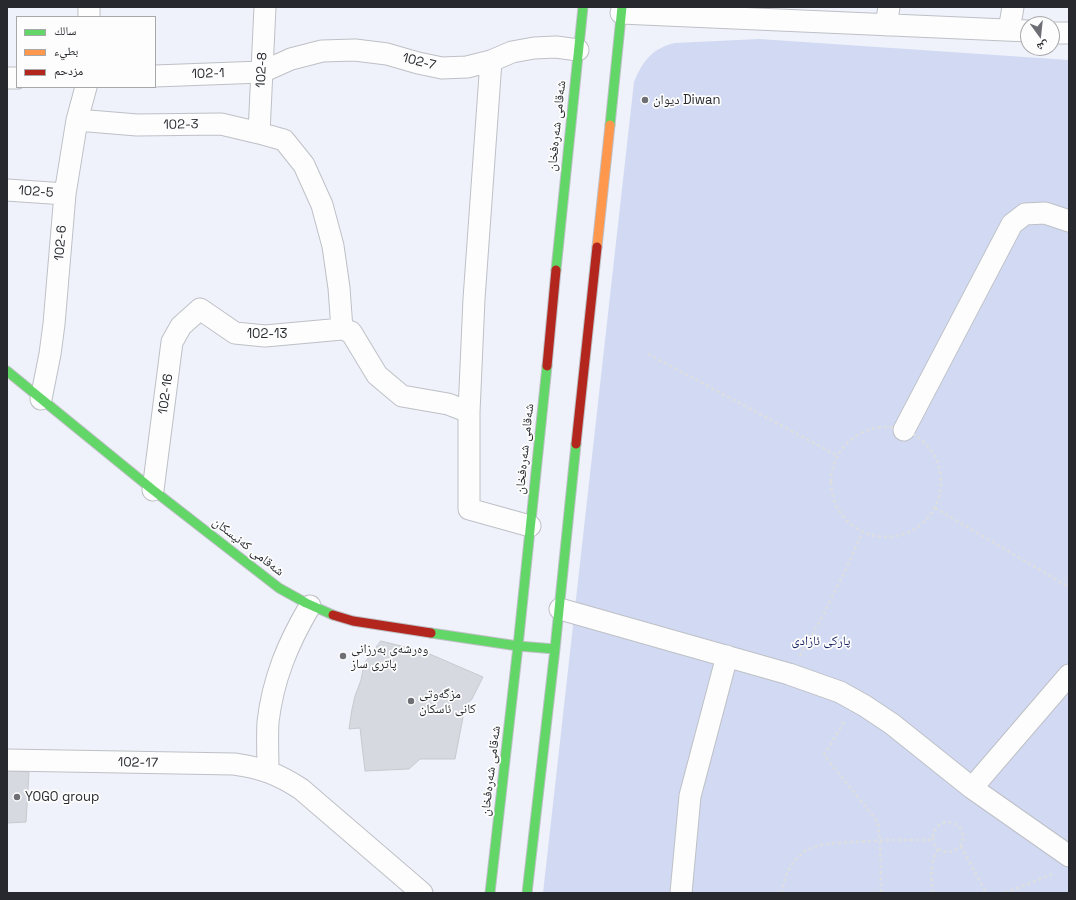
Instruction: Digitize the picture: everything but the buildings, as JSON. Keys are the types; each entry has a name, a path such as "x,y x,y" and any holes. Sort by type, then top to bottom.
{"main road":[{"name":"شەقامی شەرەفخان","path":"490,893 518,646 583,7"},
{"path":"527,893 560,609 621,10"},
{"name":"شەقامی کەنیسکان","path":"7,371 153,490 294,598 331,615 353,621 518,646 555,650"}],"street":[{"name":"102-8","path":"259,133 265,7"},
{"path":"621,10 888,16 1019,31 1013,7"},
{"name":"102-7","path":"262,72 291,59 322,52 355,50 387,54 442,68 467,67 491,61 512,52 534,48 556,47 578,50"},
{"path":"491,61 474,299 468,412 469,509 530,526"},
{"name":"102-1","path":"156,76 262,72"},
{"name":"102-6","path":"41,399 54,324 65,194 77,120 86,88"},
{"name":"102-3","path":"77,120 137,125 221,124 284,140 304,165 322,205 334,252 339,288 342,329"},
{"name":"102-5","path":"7,190 65,194"},
{"path":"904,430 1012,224 1025,214 1045,213 1069,220"},
{"name":"102-13","path":"200,309 235,333 266,336 342,329"},
{"name":"102-16","path":"153,490 172,342 181,326 200,309"},
{"path":"342,329 351,332 377,375 402,396 448,404 468,412"},
{"path":"268,771 268,722 278,673 295,633 310,606"},
{"path":"560,609 789,674 840,692 892,724 972,788 1069,856"},
{"path":"681,893 690,796 727,656"},
{"path":"972,788 1069,675"},
{"name":"102-17","path":"7,760 234,764 268,771 286,779 301,789 422,893"}],"path":[{"path":"648,354 838,456"},
{"path":"875,427 893,427 904,430 911,432 926,443 937,458 942,476 940,495 933,512 921,525 905,534 888,537 870,534 854,526 841,514 833,498 831,480 834,462 844,446 858,434 875,427"},
{"path":"935,508 1069,587"},
{"path":"789,674 821,619 863,531"},
{"path":"844,722 824,755 878,822 880,840 881,893"},
{"path":"942,823 956,823 963,831 963,841 961,846 958,850 953,852 938,849 933,840 934,830 942,823"},
{"path":"780,893 787,873 794,861 806,850 824,844 880,840 933,840"},
{"path":"961,846 986,893"},
{"path":"933,893 931,874 933,859 938,849"},
{"path":"1004,893 1056,873"}],"green space":[{"name":"پارکی ئازادی","path":"759,39 1069,60 1069,893 543,893 634,82 644,62 654,52 667,45 675,43"}],"traffic: fast":[{"path":"556,270 583,7"},
{"path":"610,125 622,7"},
{"path":"490,893 518,646 547,366"},
{"path":"7,371 153,490 279,588 306,603 333,615"},
{"path":"527,893 555,649 576,444"},
{"path":"431,633 518,646 555,649"}],"traffic: slow":[{"path":"597,247 610,125"}],"traffic: jam":[{"path":"576,444 597,247"},
{"path":"547,366 556,270"},
{"path":"333,615 353,621 431,633"}],"place":[{"name":"دیوان Diwan","path":"645,100"},
{"name":"وەرشەی بەرزانی پاتری ساز","path":"343,656"},
{"name":"مزگەوتی کانی ئاسکان","path":"411,701"},
{"name":"YOGO group","path":"17,797"}]}
